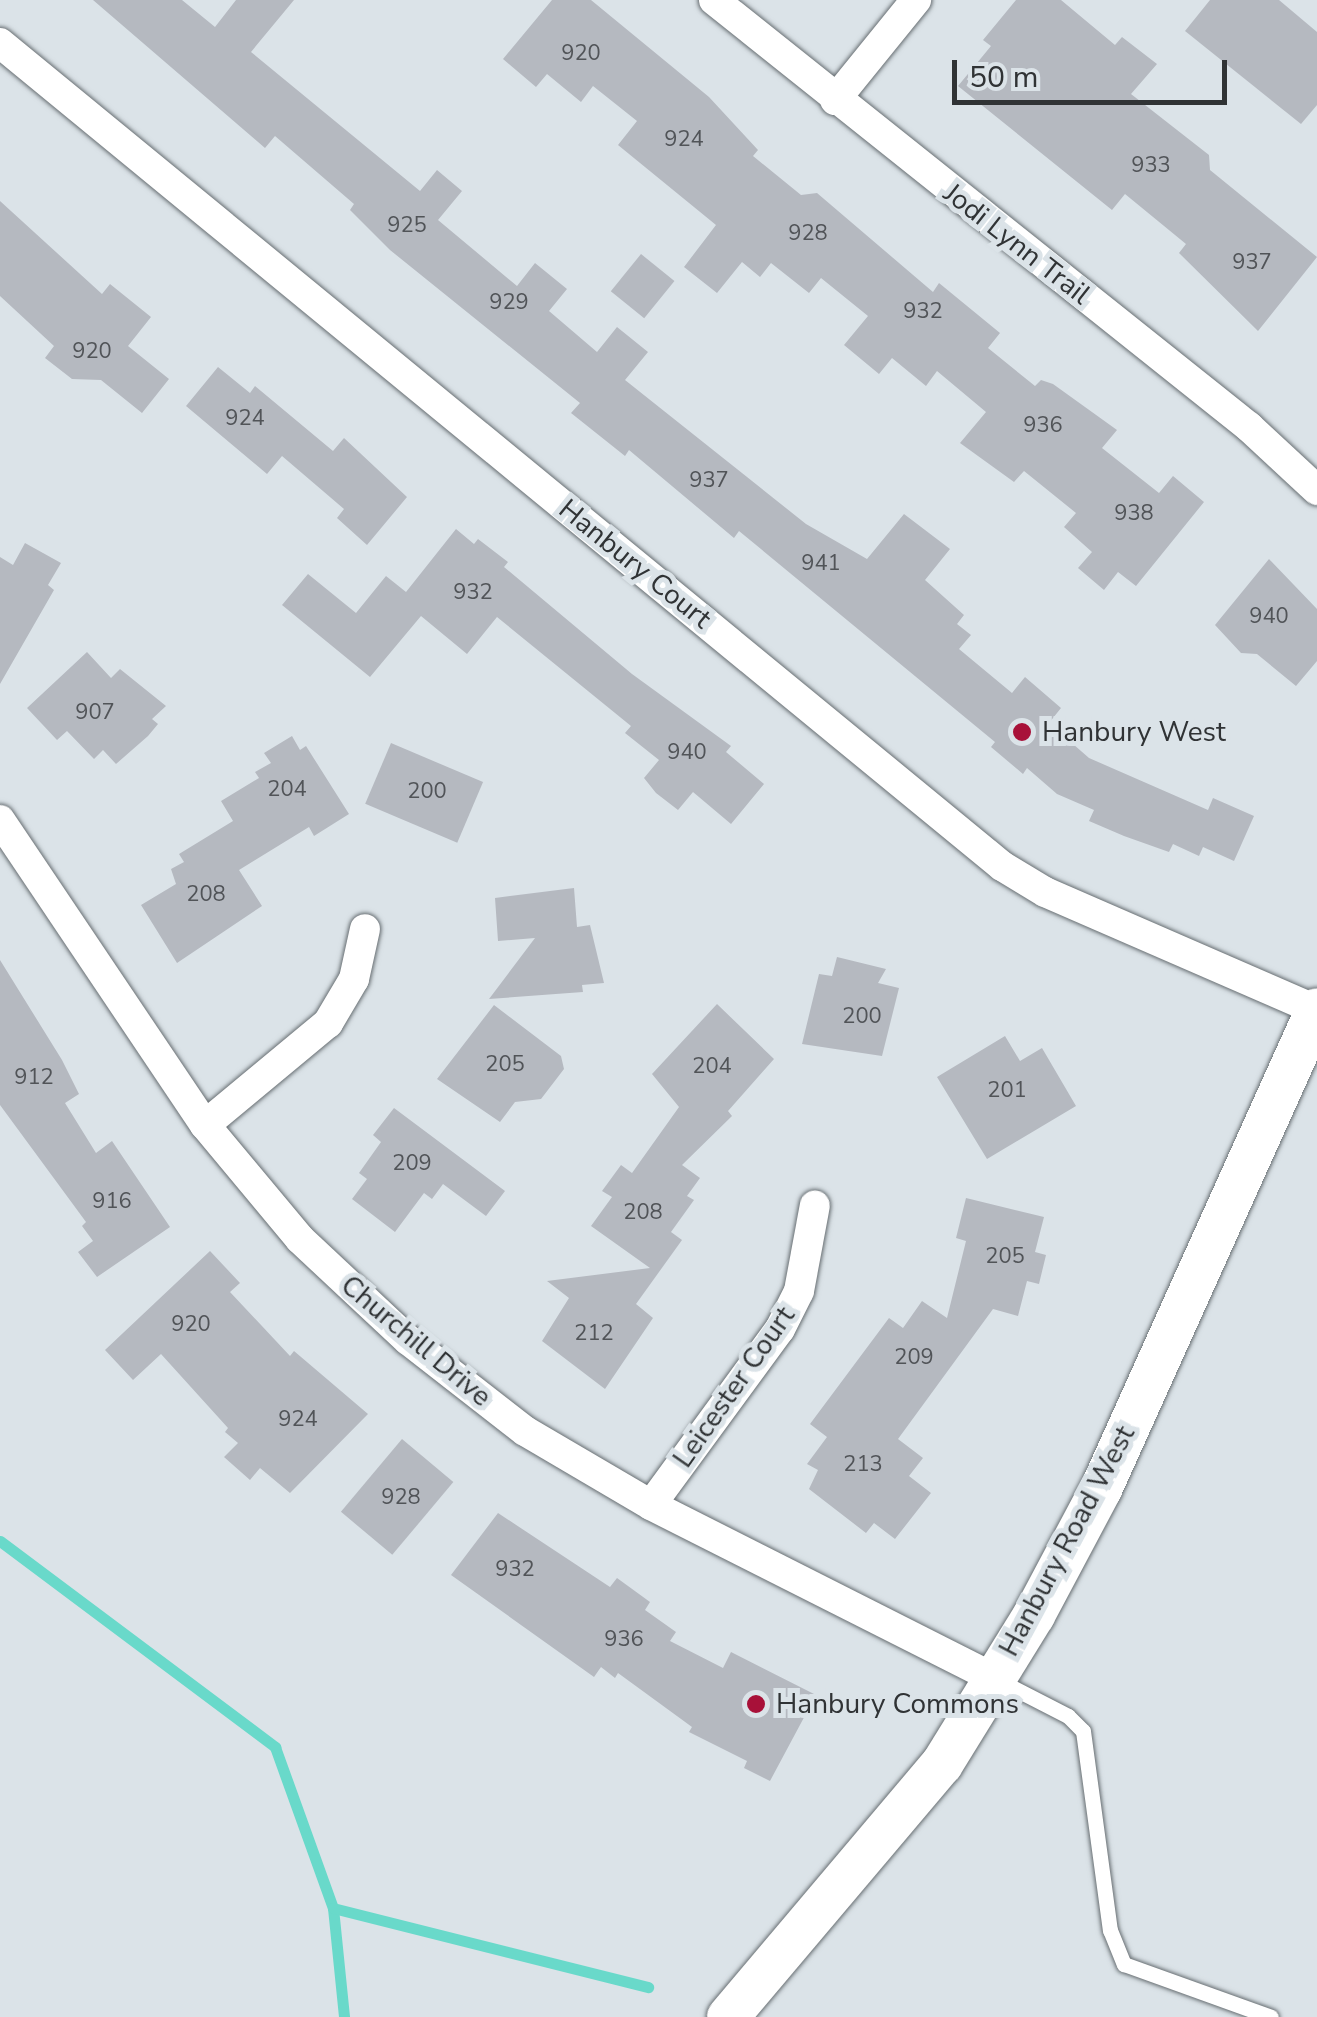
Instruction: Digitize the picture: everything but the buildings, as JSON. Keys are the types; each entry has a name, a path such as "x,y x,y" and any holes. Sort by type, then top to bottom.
{"main road":[{"name":"Hanbury Road West","path":"728,2017 942,1764 993,1678 1101,1489 1317,1010"}],"street":[{"name":"Jodi Lynn Trail","path":"714,0 834,100 1249,427 1317,490"},
{"path":"834,100 916,0"},
{"name":"Hanbury Court","path":"0,43 1002,866 1045,892 1317,1010"},
{"name":"Churchill Drive","path":"0,820 205,1125 300,1239 408,1340 525,1431 652,1505 993,1678"},
{"path":"205,1125 328,1023 354,979 365,929"},
{"name":"Leicester Court","path":"652,1505 780,1329 800,1291 815,1204"}],"lane":[{"path":"993,1678 1068,1716 1082,1731 1110,1930 1124,1964 1271,2017"}],"waterway":[{"path":"0,1541 275,1747 333,1908 344,2017"},
{"path":"333,1908 648,1987"}],"place":[{"name":"Hanbury West","path":"1022,732"},
{"name":"Hanbury Commons","path":"756,1704"}]}
